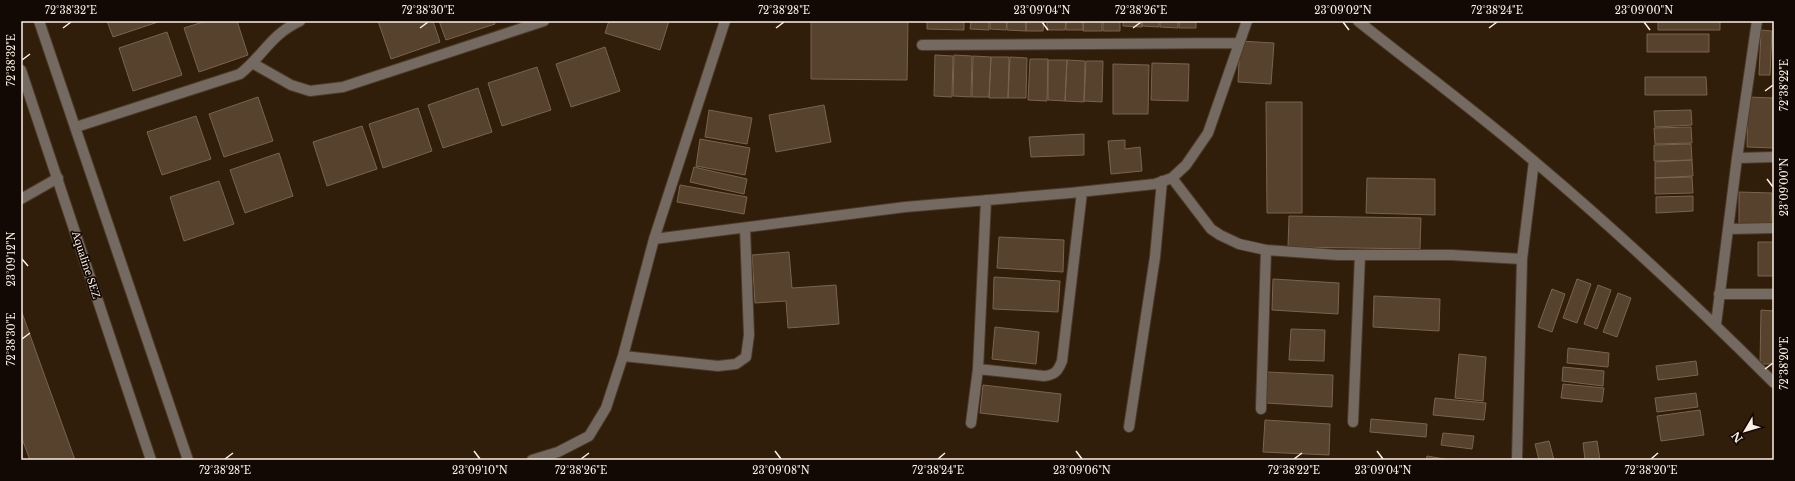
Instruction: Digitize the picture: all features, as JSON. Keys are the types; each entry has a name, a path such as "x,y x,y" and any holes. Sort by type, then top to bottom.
{"street":[{"path":"39,21 188,460"},
{"path":"76,127 240,74 254,64 272,38 288,26 300,21"},
{"path":"254,64 291,85 310,91 343,87 544,21"},
{"path":"532,460 558,452 589,436 606,408 623,356 654,239 725,21"},
{"path":"654,239 905,207 1082,192 1162,181 1172,178 1186,165 1208,133 1238,43 1247,21"},
{"path":"1358,21 1534,161 1636,250 1716,324 1774,383"},
{"path":"1716,324 1756,21"},
{"path":"922,45 1238,43"},
{"name":"Aqualine SEZ","path":"21,70 151,460"},
{"path":"1737,158 1774,157"},
{"path":"1516,460 1522,259 1534,161"},
{"path":"21,199 58,178"},
{"path":"1172,178 1211,229 1239,244 1266,250 1360,255 1451,256 1522,259"},
{"path":"1129,427 1155,257 1162,181"},
{"path":"978,369 1044,376 1053,375 1059,369 1062,361 1082,192"},
{"path":"971,423 978,369 986,200"},
{"path":"623,356 718,366 736,364 746,357 750,335 745,228"},
{"path":"1728,229 1774,228"},
{"path":"1261,409 1266,250"},
{"path":"1353,422 1360,255"},
{"path":"1719,294 1774,294"}],"building":[{"path":"107,21 161,21 113,37"},
{"path":"206,21 237,21 248,55 199,72 184,28"},
{"path":"378,21 433,21 440,42 391,59"},
{"path":"439,21 494,21 495,24 446,40"},
{"path":"609,21 669,21 660,50 605,33"},
{"path":"811,21 908,21 907,80 811,79"},
{"path":"927,21 964,21 964,30 927,29"},
{"path":"971,21 989,21 989,30 970,29"},
{"path":"990,21 1007,21 1006,30 990,29"},
{"path":"1007,21 1026,21 1026,31 1007,30"},
{"path":"1026,21 1044,21 1043,31 1026,31"},
{"path":"1047,21 1066,21 1065,30 1047,30"},
{"path":"1066,21 1083,21 1083,30 1066,30"},
{"path":"1084,21 1102,21 1102,31 1083,31"},
{"path":"1103,21 1120,21 1120,31 1103,31"},
{"path":"1123,21 1142,21 1142,27 1123,26"},
{"path":"1142,21 1159,21 1159,27 1142,26"},
{"path":"1160,21 1178,21 1178,28 1160,27"},
{"path":"1179,21 1196,21 1196,28 1179,28"},
{"path":"1658,21 1720,21 1720,30 1658,30"},
{"path":"1761,30 1772,31 1770,75 1759,75"},
{"path":"167,32 182,75 133,91 119,48"},
{"path":"1647,34 1709,34 1709,52 1647,52"},
{"path":"1240,41 1274,43 1271,84 1238,82"},
{"path":"605,47 620,91 571,107 556,64"},
{"path":"935,55 953,56 952,97 934,96"},
{"path":"954,55 972,56 971,97 953,96"},
{"path":"973,56 991,57 989,97 972,97"},
{"path":"991,57 1009,57 1008,98 989,98"},
{"path":"1010,57 1027,58 1026,98 1008,98"},
{"path":"1030,59 1048,59 1047,101 1028,100"},
{"path":"1048,60 1067,60 1065,101 1048,100"},
{"path":"1067,60 1085,61 1084,102 1065,101"},
{"path":"1086,61 1103,61 1102,102 1084,101"},
{"path":"1152,63 1189,64 1188,101 1151,100"},
{"path":"1113,64 1149,65 1148,114 1113,114"},
{"path":"537,67 551,110 502,126 488,83"},
{"path":"1645,77 1706,77 1707,95 1645,95"},
{"path":"478,88 492,132 443,148 428,105"},
{"path":"258,97 273,141 224,157 209,114"},
{"path":"1748,97 1774,98 1774,148 1747,147"},
{"path":"1266,102 1302,102 1302,213 1267,213"},
{"path":"824,105 831,142 776,152 769,115"},
{"path":"418,108 432,151 383,168 369,124"},
{"path":"709,110 752,118 747,144 705,137"},
{"path":"1691,110 1692,125 1655,127 1654,111"},
{"path":"196,116 211,159 162,175 147,132"},
{"path":"362,126 377,169 327,186 313,142"},
{"path":"1691,127 1692,143 1655,144 1654,128"},
{"path":"1084,134 1084,155 1031,157 1029,137"},
{"path":"700,139 750,148 745,175 696,166"},
{"path":"1125,140 1125,149 1140,147 1142,171 1111,174 1108,141"},
{"path":"1691,144 1692,160 1654,161 1654,145"},
{"path":"279,153 293,196 245,213 230,170"},
{"path":"1692,160 1693,176 1655,178 1655,162"},
{"path":"694,167 747,179 744,194 690,182"},
{"path":"1692,177 1693,193 1655,194 1655,178"},
{"path":"1367,178 1435,179 1435,215 1366,213"},
{"path":"219,181 234,224 184,241 170,197"},
{"path":"680,185 747,197 744,214 677,202"},
{"path":"1739,192 1772,193 1771,225 1739,224"},
{"path":"1693,196 1693,211 1656,213 1656,197"},
{"path":"1289,216 1421,218 1420,249 1288,247"},
{"path":"999,237 1064,240 1063,272 997,268"},
{"path":"1758,242 1774,242 1774,276 1758,276"},
{"path":"789,252 792,288 836,285 839,324 788,328 786,301 755,303 752,255"},
{"path":"994,277 1060,281 1058,312 993,309"},
{"path":"1273,279 1339,283 1338,314 1272,310"},
{"path":"1577,279 1591,284 1577,323 1563,318"},
{"path":"1598,285 1611,290 1597,329 1584,324"},
{"path":"1552,289 1565,294 1552,332 1538,327"},
{"path":"1618,293 1631,298 1617,337 1603,332"},
{"path":"1374,296 1440,299 1439,331 1373,327"},
{"path":"21,310 75,460 30,460 21,436"},
{"path":"1761,310 1774,311 1774,364 1760,364"},
{"path":"995,327 1039,332 1036,364 992,359"},
{"path":"1291,329 1325,330 1324,361 1289,360"},
{"path":"1568,348 1609,353 1608,367 1567,363"},
{"path":"1459,354 1486,357 1483,401 1455,398"},
{"path":"1696,361 1698,375 1658,380 1656,366"},
{"path":"1563,367 1604,371 1603,386 1562,381"},
{"path":"1267,372 1333,375 1332,407 1266,403"},
{"path":"1563,384 1604,388 1602,402 1561,398"},
{"path":"983,385 1061,394 1058,422 980,413"},
{"path":"1696,393 1698,407 1657,412 1655,398"},
{"path":"1435,398 1486,403 1484,420 1433,415"},
{"path":"1700,410 1704,435 1661,441 1657,416"},
{"path":"1371,419 1427,424 1426,437 1370,432"},
{"path":"1265,420 1330,424 1329,455 1263,452"},
{"path":"1443,433 1474,436 1472,449 1441,445"},
{"path":"1549,441 1554,460 1539,460 1535,444"},
{"path":"1597,441 1600,460 1585,460 1583,443"},
{"path":"1427,456 1450,460 1426,460"}]}
